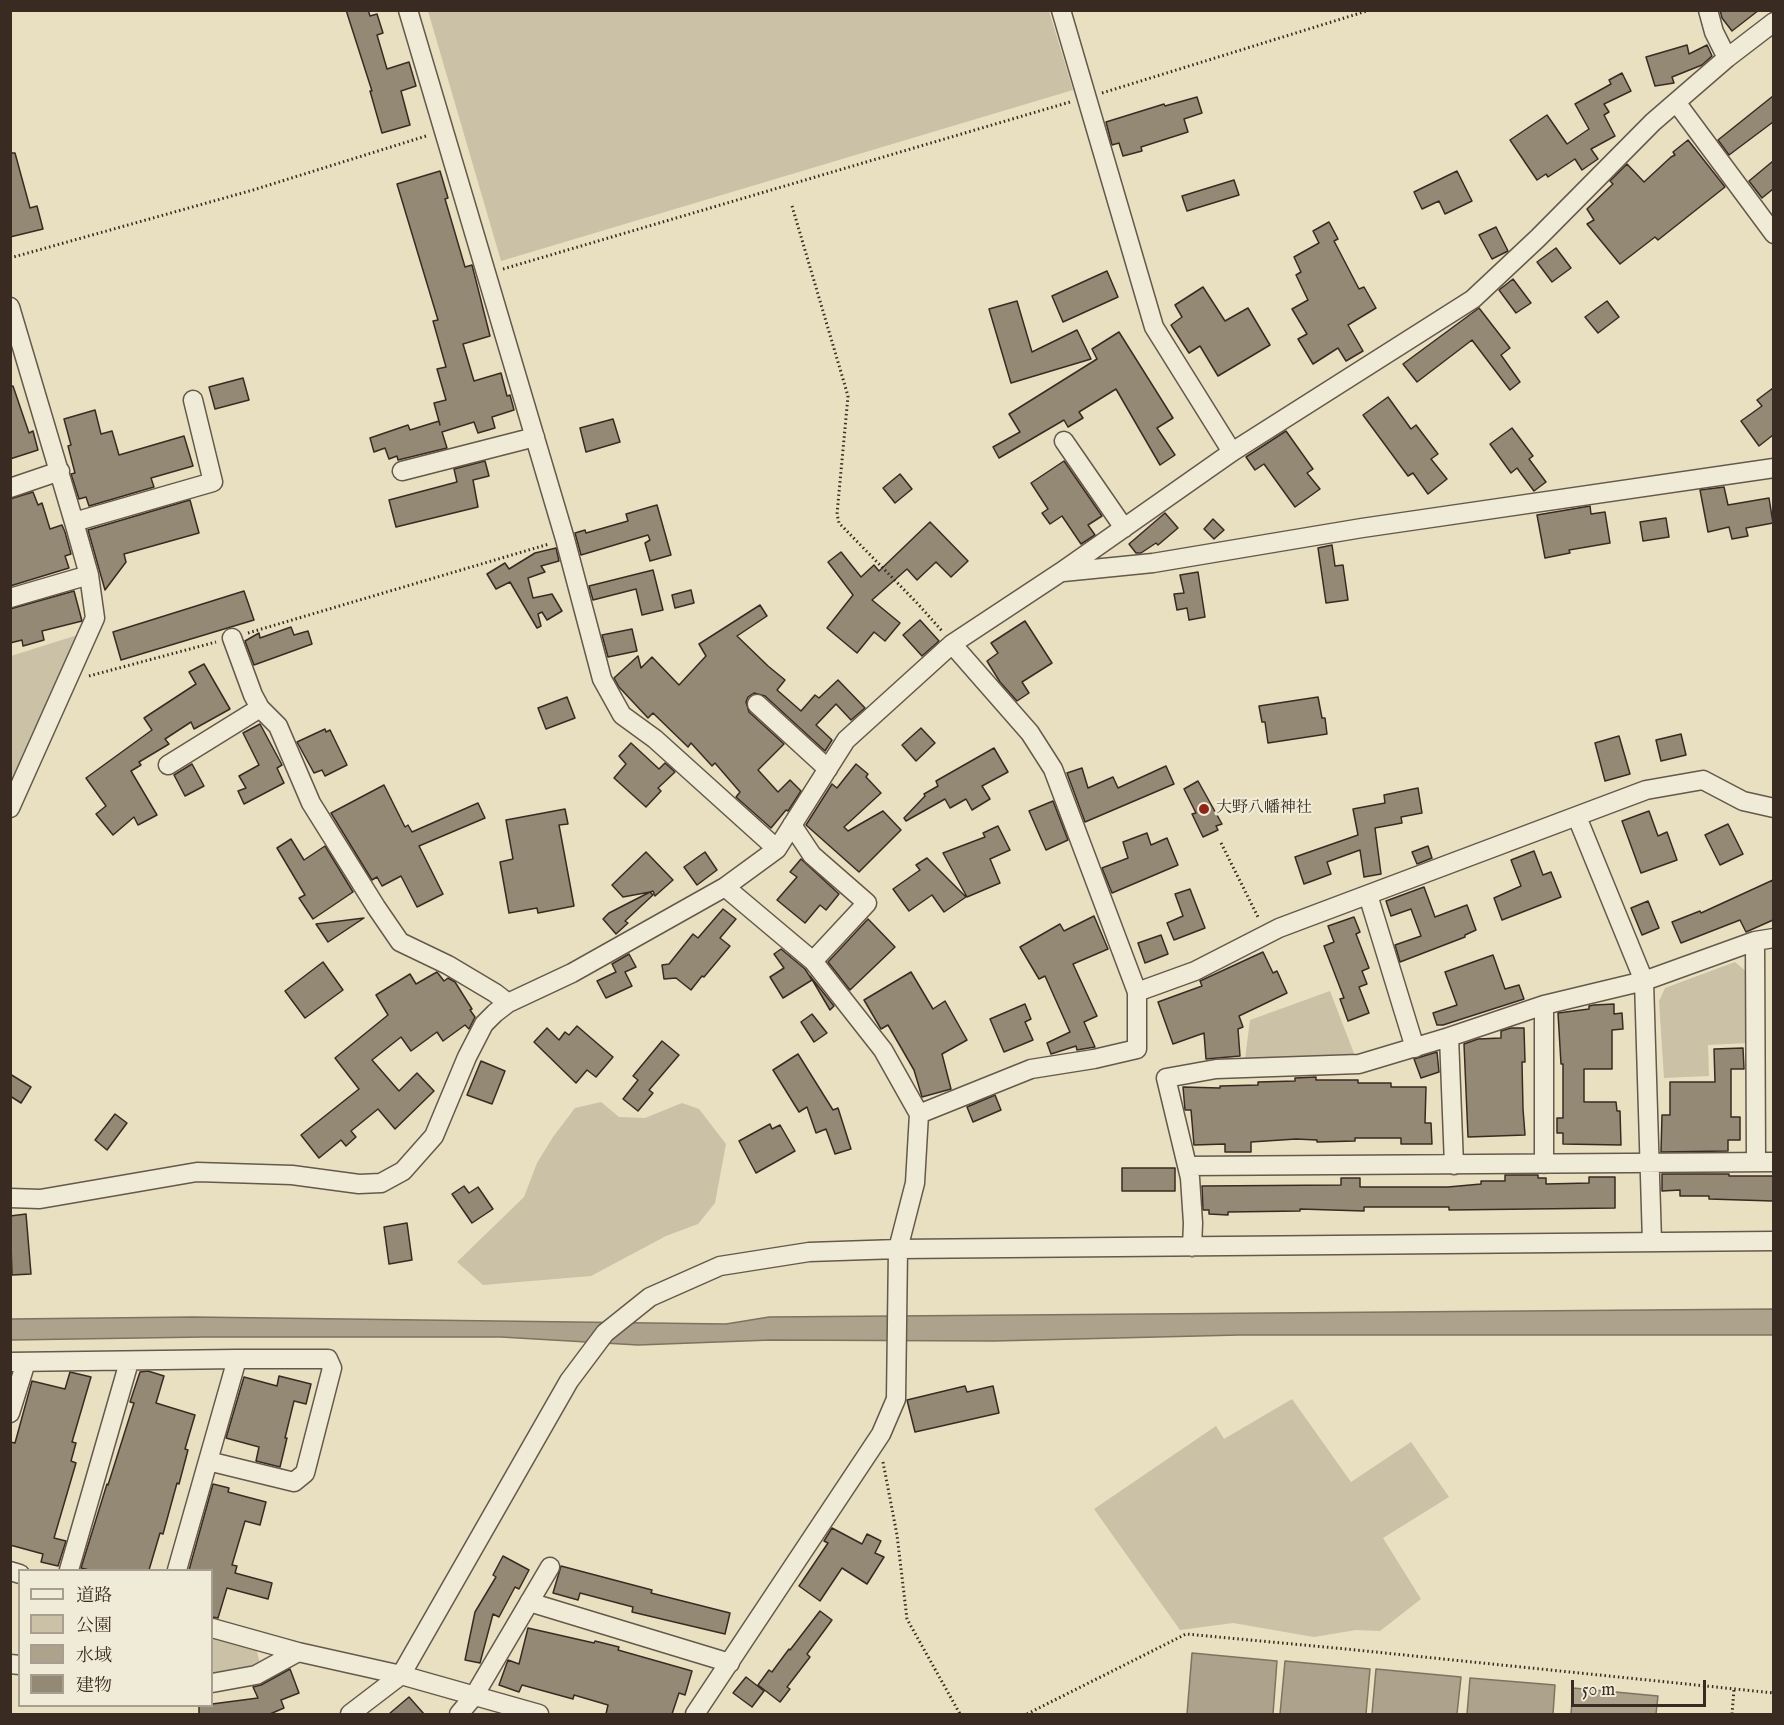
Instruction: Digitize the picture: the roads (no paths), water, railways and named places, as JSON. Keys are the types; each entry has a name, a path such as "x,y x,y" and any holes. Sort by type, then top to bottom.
{"street":[{"path":"408,10 565,539 602,680 622,715 655,738 777,849"},
{"path":"1062,10 1154,327 1232,452"},
{"path":"1708,10 1714,32 1726,58"},
{"path":"10,1198 40,1199 197,1172 292,1175 359,1184 381,1183 403,1171 434,1136 467,1057 484,1024 495,1013 508,1003 572,973 725,887 777,849 846,740 952,644 1061,572 1232,452 1473,298 1538,238 1653,122 1726,58 1773,22"},
{"path":"1676,102 1773,234"},
{"path":"10,307 74,522 88,575 95,618 10,808"},
{"path":"74,522 213,482 192,400"},
{"path":"402,471 535,436"},
{"path":"1064,441 1124,528"},
{"path":"1061,572 1153,563 1374,526 1773,468"},
{"path":"10,488 60,471"},
{"path":"10,597 88,575"},
{"path":"232,638 253,695 260,708 279,726 311,803 400,942 448,965 508,1003"},
{"path":"919,1114 1031,1069 1094,1059 1137,1049 1137,992 1053,769 1030,733 952,644"},
{"path":"757,704 828,769"},
{"path":"168,765 260,708"},
{"path":"1137,992 1195,971 1267,934 1646,790 1703,780 1743,801 1773,808"},
{"path":"1577,817 1644,981 1652,1242"},
{"path":"792,825 812,855 867,903 813,962"},
{"path":"695,1714 881,1434 896,1399 898,1249 915,1183 919,1114 883,1050 813,962 725,887"},
{"path":"1368,895 1415,1048"},
{"path":"1192,1247 1190,1178 1166,1078 1216,1069 1359,1064 1449,1038 1544,1005 1644,981 1755,941 1773,938"},
{"path":"1187,1166 1765,1162 1755,941"},
{"path":"1544,1005 1544,1164"},
{"path":"1449,1038 1454,1165"},
{"path":"350,1714 401,1675 569,1381 605,1333 650,1297 720,1266 809,1252 898,1249 1773,1241"},
{"path":"177,1569 237,1359"},
{"path":"10,1413 18,1362 328,1359 332,1368 305,1473 294,1482 208,1461"},
{"path":"69,1569 129,1362"},
{"path":"459,1714 474,1696 550,1567"},
{"path":"529,1602 730,1663"},
{"path":"213,1628 298,1652 401,1675 539,1714"},
{"path":"213,1683 256,1675 298,1652"}],"water":[{"path":"1773,1309 1774,1335 1239,1335 994,1341 771,1340 638,1345 501,1337 204,1337 11,1340 10,1319 193,1317 726,1324 769,1317"},
{"path":"1192,1653 1277,1661 1273,1714 1187,1714"},
{"path":"1285,1661 1370,1669 1366,1714 1280,1714"},
{"path":"1376,1669 1461,1677 1457,1714 1372,1714"},
{"path":"1470,1678 1555,1685 1553,1714 1467,1714"},
{"path":"1573,1688 1658,1696 1656,1714 1571,1714"}],"place":[{"name":"大野八幡神社","path":"1204,809"}]}
